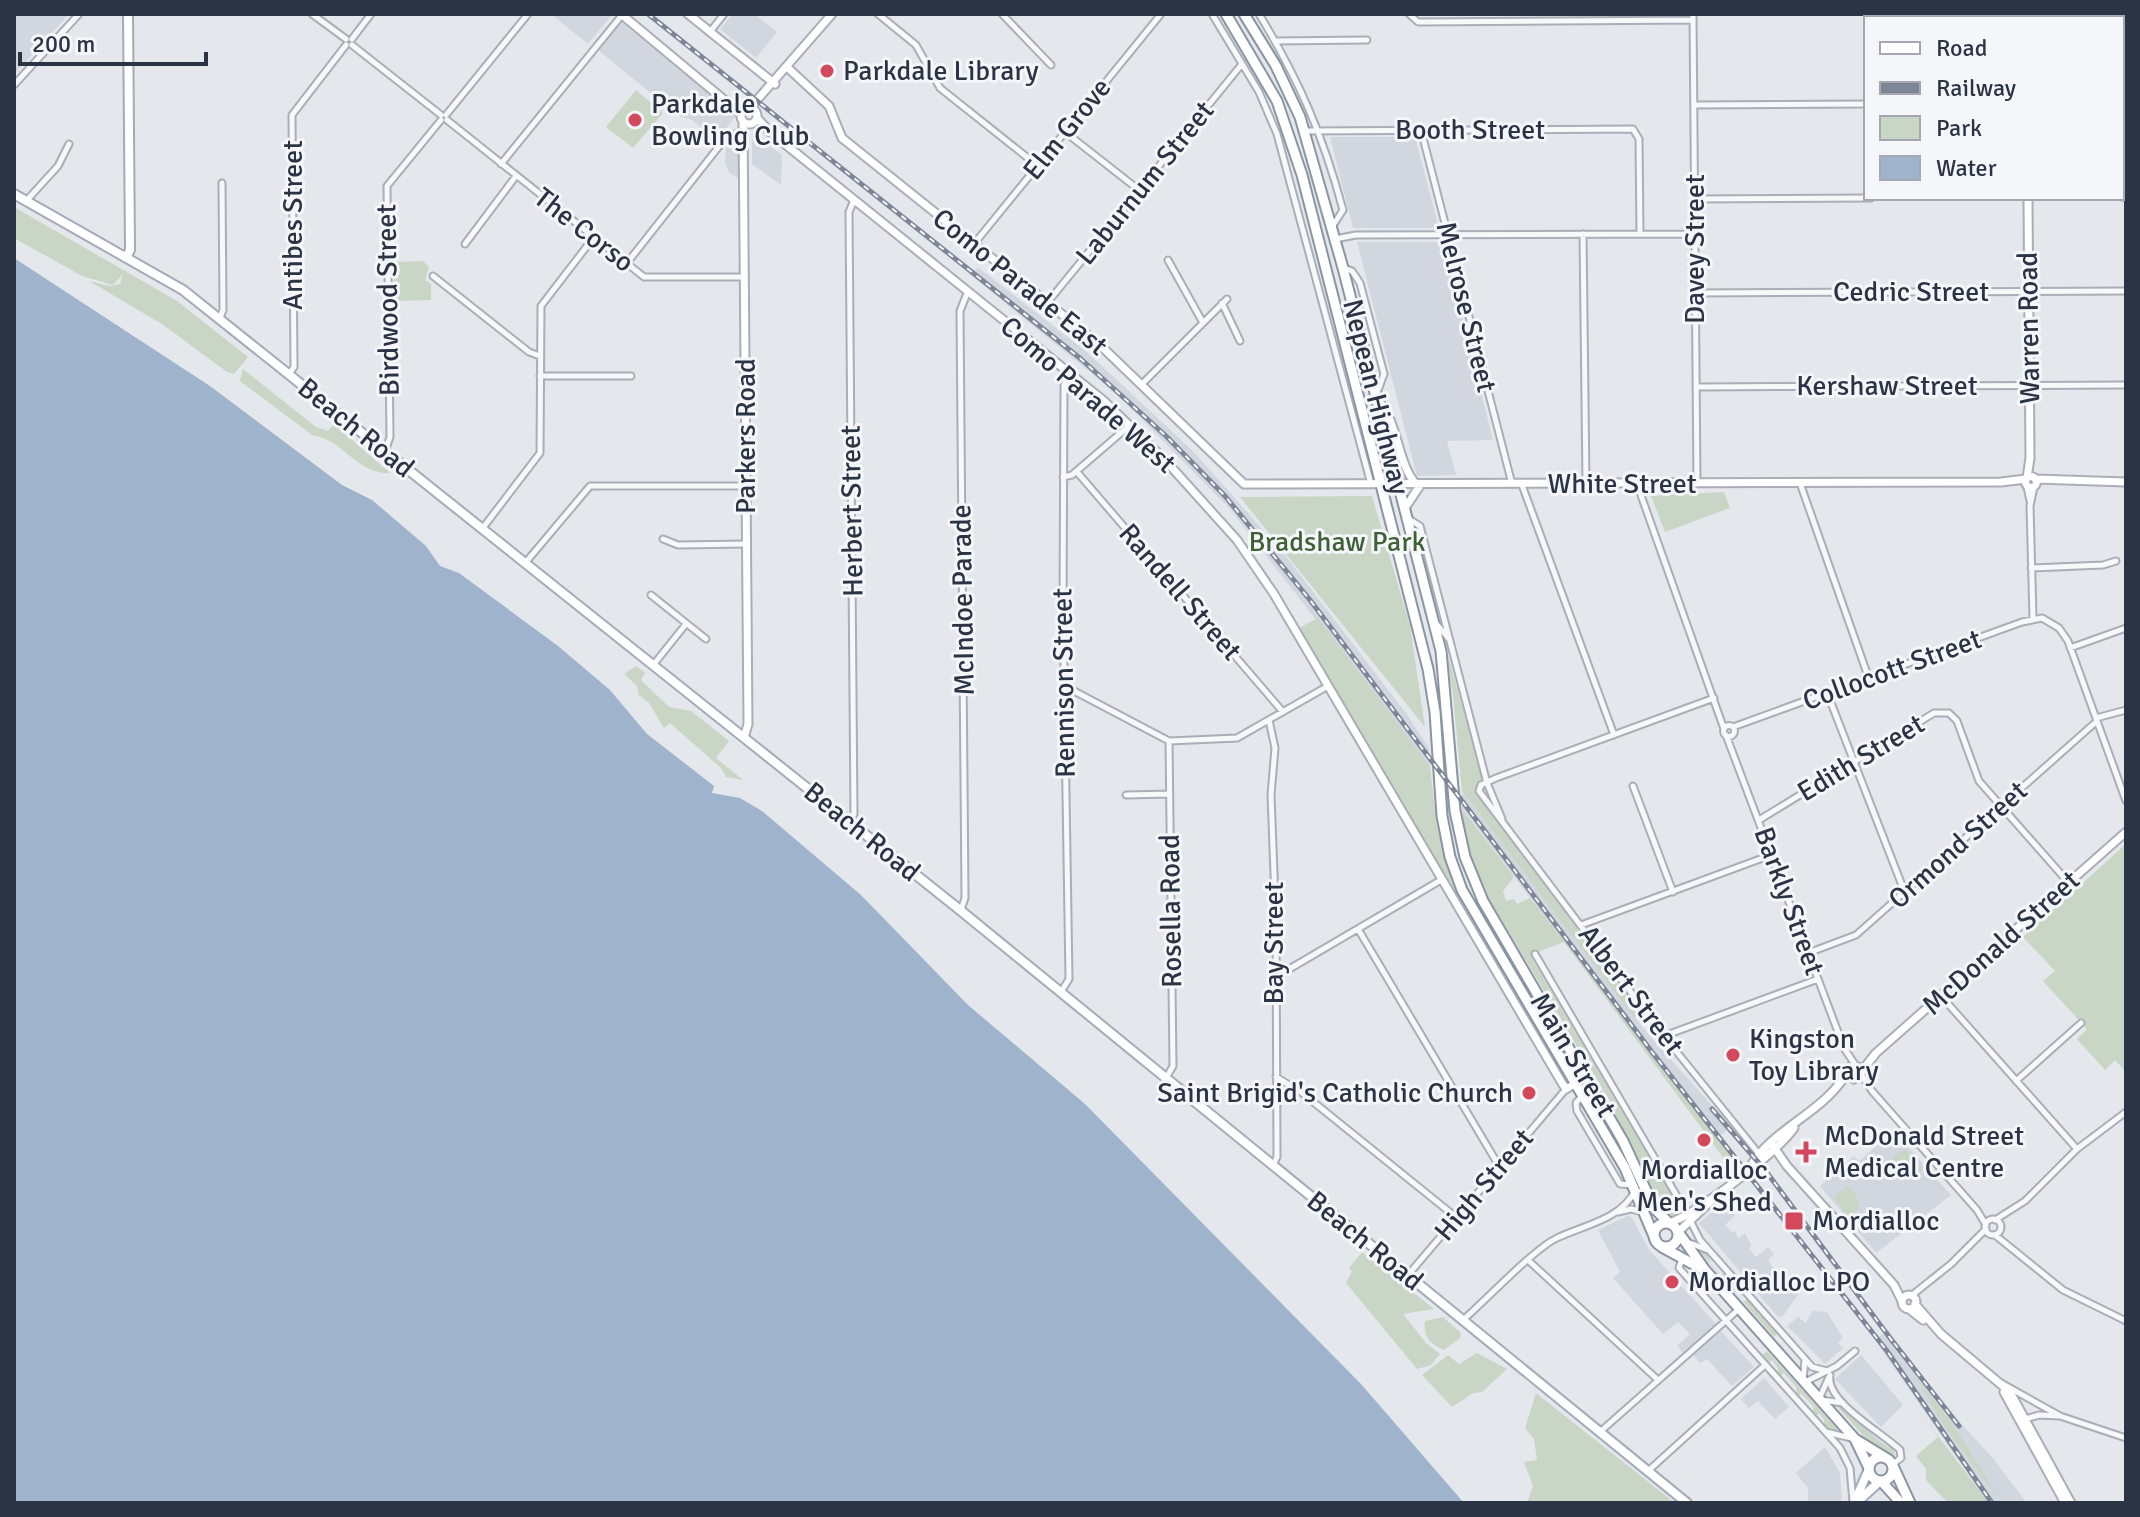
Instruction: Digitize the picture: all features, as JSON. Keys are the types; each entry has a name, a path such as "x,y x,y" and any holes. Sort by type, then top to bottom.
{"highway":[{"name":"Nepean Highway","path":"1226,14 1281,113 1294,146 1370,436 1376,484 1428,669 1436,725 1442,816 1450,857 1462,890"},
{"name":"Nepean Highway","path":"1244,14 1285,84 1305,131 1328,210 1434,621 1447,689 1456,817 1476,887"},
{"path":"1318,237 1324,228 1328,210"},
{"path":"1324,260 1335,239"},
{"path":"1370,436 1385,432"},
{"name":"Main Street","path":"1476,887 1623,1141 1654,1208 1678,1232"},
{"name":"Main Street","path":"1462,890 1567,1086 1582,1095 1634,1188 1657,1243"},
{"path":"1512,980 1524,972"},
{"path":"1567,1086 1585,1073"},
{"path":"1657,1243 1657,1227 1669,1223"},
{"path":"1657,1243 1673,1245 1678,1232"},
{"path":"1678,1232 1705,1270 1855,1439 1891,1463 1910,1503"},
{"path":"1657,1243 1705,1270"},
{"path":"1855,1439 1873,1478 1880,1481 1901,1503"},
{"path":"1869,1468 1876,1458 1891,1463"},
{"path":"1880,1481 1890,1478 1891,1463"}],"main road":[{"path":"126,258 130,250 128,14"},
{"name":"Beach Road","path":"14,194 183,290 960,910 1687,1503"},
{"path":"1855,1503 1869,1468"},
{"path":"1855,1503 1880,1481"}],"street":[{"path":"14,85 79,14"},
{"name":"The Corso","path":"312,14 626,263 651,278 745,277"},
{"name":"Antibes Street","path":"289,374 294,367 292,115 371,14"},
{"name":"Birdwood Street","path":"385,451 390,437 387,186 528,14"},
{"path":"501,164 621,14"},
{"name":"Como Parade West","path":"621,14 1070,373 1130,425 1237,540 1274,594 1441,880"},
{"path":"688,14 775,84"},
{"path":"710,32 724,14"},
{"path":"626,263 728,135 743,133 763,97 832,14"},
{"path":"878,14 916,45 940,88 1038,166"},
{"path":"1002,14 1051,65"},
{"name":"Elm Grove","path":"974,244 1161,14"},
{"path":"1212,14 1273,123 1376,484"},
{"path":"1259,14 1301,86 1320,130 1343,210 1332,228"},
{"path":"1410,16 1693,17"},
{"name":"Davey Street","path":"1693,17 1697,484"},
{"path":"1275,41 1367,40"},
{"name":"Laburnum Street","path":"1048,302 1242,64"},
{"name":"Como Parade East","path":"786,71 829,106 842,138 1048,302 1143,383 1237,479"},
{"path":"1694,105 1864,104"},
{"name":"Melrose Street","path":"1421,130 1512,485"},
{"name":"Booth Street","path":"1305,131 1635,130 1639,139 1640,234"},
{"path":"1065,132 1139,190"},
{"name":"Parkers Road","path":"743,133 748,724 744,738"},
{"path":"26,201 58,166 69,144"},
{"path":"465,244 516,176"},
{"path":"219,319 223,310 222,183"},
{"path":"1695,199 1864,198"},
{"name":"Herbert Street","path":"849,822 854,814 849,212 854,200"},
{"name":"Warren Road","path":"2028,200 2033,618"},
{"path":"1583,234 1586,484"},
{"path":"1335,239 1356,235 1695,234"},
{"path":"482,529 540,453 541,306 594,237"},
{"path":"1307,240 1318,237"},
{"path":"1168,260 1175,266 1202,321"},
{"path":"433,276 529,352 540,356"},
{"name":"McIndoe Parade","path":"960,910 965,898 960,311 968,291"},
{"name":"Cedric Street","path":"1696,293 2126,291"},
{"path":"1143,383 1225,301 1240,341"},
{"name":"Rennison Street","path":"1061,992 1069,979 1063,477 1064,385 1070,373"},
{"path":"540,376 631,376"},
{"name":"Kershaw Street","path":"1696,387 2126,385"},
{"path":"1375,396 1386,408 1409,474 1419,484 1406,513 1420,526 1487,783 1714,698"},
{"path":"1063,477 1077,472 1130,425"},
{"name":"Randell Street","path":"1077,472 1283,712"},
{"name":"White Street","path":"1237,479 1247,485 2126,482"},
{"path":"1800,483 1869,679"},
{"name":"Barkly Street","path":"1637,484 1854,1073 1977,1210 1989,1231 2063,1290 2126,1321"},
{"path":"1522,485 1614,735"},
{"path":"525,563 590,486 746,486"},
{"path":"663,539 678,545 746,544"},
{"path":"2031,568 2086,566 2116,561"},
{"path":"651,595 706,639"},
{"path":"2033,618 2053,623 2064,635 2126,801"},
{"name":"Collocott Street","path":"1730,730 2033,618"},
{"path":"1434,621 1440,624 1450,641"},
{"path":"653,665 686,624"},
{"path":"2070,648 2126,628"},
{"path":"1064,690 1074,691 1169,741 1233,739 1328,686"},
{"path":"1828,695 1905,893"},
{"path":"2097,719 2126,710"},
{"name":"Edith Street","path":"1759,820 1934,713 1949,713 1955,718 1979,781 2069,882"},
{"name":"Ormond Street","path":"1808,953 1856,935 2097,719"},
{"name":"Bay Street","path":"1269,720 1275,748 1271,795 1275,842 1272,883 1277,1157 1273,1165"},
{"name":"Rosella Road","path":"1166,1078 1173,1066 1169,741"},
{"name":"Albert Street","path":"1505,824 1487,783 1479,788 1480,796 1505,824 1664,1036 1950,1342 1999,1384 2060,1416 2126,1438"},
{"path":"1633,786 1673,892"},
{"path":"1126,795 1170,794"},
{"name":"McDonald Street","path":"1678,1232 1690,1218 2126,832"},
{"path":"1581,925 1772,855"},
{"path":"1274,978 1441,880"},
{"name":"Main Street","path":"1441,880 1567,1086"},
{"path":"1358,929 1499,1166"},
{"name":"Main Street","path":"1535,954 1690,1218 1694,1233 1813,1368 1829,1373"},
{"path":"1664,1036 1818,979"},
{"path":"1941,996 2077,1149"},
{"path":"2016,1081 2081,1023"},
{"path":"1276,1077 1301,1092 1457,1218"},
{"name":"High Street","path":"1408,1276 1567,1086"},
{"path":"1910,1301 2036,1192 2077,1149 2126,1112"},
{"path":"1616,1212 1634,1188"},
{"path":"1463,1321 1550,1241 1616,1212 1632,1209 1644,1212"},
{"name":"Barkly Street","path":"1977,1210 1997,1223 2010,1246"},
{"name":"McDonald Street","path":"1669,1223 1690,1218"},
{"path":"1989,1231 1997,1223"},
{"name":"Main Street","path":"1686,1242 1709,1250"},
{"path":"1682,1258 1679,1268 1825,1432 1849,1465 1855,1503"},
{"path":"1529,1261 1658,1380"},
{"path":"1600,1432 1739,1309"},
{"path":"1805,1358 1804,1382 1829,1373 1855,1351"},
{"path":"1648,1471 1765,1365"},
{"path":"1829,1373 1820,1399 1844,1403"},
{"path":"1829,1373 1830,1387 1844,1403 1900,1451 1900,1460 1891,1463"},
{"path":"1999,1384 2023,1420 2068,1503"},
{"path":"2023,1420 2060,1416"},
{"path":"1825,1432 1855,1439"}],"shaded area":[{"path":"14,14 69,14 14,74"},
{"path":"551,14 609,14 611,16 588,44"},
{"path":"733,14 754,14 777,32 756,58 720,29"},
{"path":"621,22 737,114 717,140 692,120 679,116 598,50"},
{"path":"752,133 782,155 781,185 752,164"},
{"path":"1330,137 1415,137 1439,228 1353,228"},
{"path":"732,138 738,138 738,178 729,173 725,162 726,145"},
{"path":"1357,242 1443,242 1493,440 1447,441 1456,475 1417,476"},
{"path":"979,268 1088,353 1195,453 1285,555 1405,712 1429,748 1430,767 1230,509 1116,393 968,273"},
{"path":"1462,791 1644,1029 1731,1127 1718,1137 1660,1068 1462,808"},
{"path":"1894,1131 1951,1195 1876,1253 1820,1186 1854,1156 1859,1161"},
{"path":"1721,1205 1723,1212 1728,1208 1735,1215 1725,1225 1732,1232 1735,1231 1738,1239 1745,1233 1751,1245 1749,1249 1756,1257 1768,1247 1774,1254 1768,1260 1776,1272 1770,1277 1773,1281 1785,1272 1788,1277 1783,1282 1789,1287 1793,1284 1799,1293 1783,1316 1778,1317 1699,1223"},
{"path":"1630,1215 1650,1251 1716,1324 1683,1353 1677,1346 1690,1334 1678,1322 1663,1334 1613,1278 1620,1272 1598,1230"},
{"path":"1812,1311 1827,1312 1843,1338 1838,1343 1843,1348 1825,1364 1787,1326 1798,1317 1806,1323"},
{"path":"1888,1330 1950,1412 1992,1457 2027,1503 1988,1503 1875,1340","holes":["1914,1373 1955,1427 1989,1485 1943,1425"]},
{"path":"1721,1331 1754,1367 1732,1386 1707,1359 1700,1363 1693,1355"},
{"path":"1861,1355 1903,1405 1881,1427 1835,1379"},
{"path":"1764,1378 1789,1407 1775,1419 1758,1401 1749,1408 1741,1399"},
{"path":"1825,1447 1840,1473 1842,1499 1839,1503 1808,1503 1808,1488 1796,1473"}],"green space":[{"name":"Parkdale Bowling Club","path":"636,90 663,113 633,148 606,127"},
{"path":"14,207 177,301 248,357 234,374 227,372 162,324 89,281 110,286 120,284 123,274 113,285 82,276 14,238"},
{"path":"423,261 429,267 425,280 431,284 431,300 394,301 394,262"},
{"path":"243,369 316,427 328,431 334,424 390,473 368,468 333,443 312,435 240,381"},
{"path":"1724,492 1730,508 1665,532 1651,496"},
{"name":"Bradshaw Park","path":"1372,496 1410,626 1425,727 1240,497"},
{"path":"1318,618 1430,767 1437,827 1454,885 1464,905 1414,826 1299,628"},
{"path":"1442,634 1482,776 1477,795 1641,1012 1634,1017 1462,791 1453,695"},
{"path":"636,666 645,673 641,680 669,707 691,711 729,741 716,758 743,780 726,777 721,768 670,723 664,728 649,703 639,695 637,686 624,674"},
{"path":"1462,809 1514,877 1503,891 1506,901 1514,899 1517,904 1530,898 1734,1157 1731,1168 1564,942 1530,955 1675,1201 1680,1212 1676,1217 1668,1216 1657,1204 1609,1100 1482,887 1465,839"},
{"path":"2126,844 2126,1072 2115,1060 2105,1070 2077,1039 2087,1029 2043,981 2055,971 2023,937"},
{"path":"1904,1148 1923,1169 1912,1179 1893,1158"},
{"path":"1847,1186 1856,1194 1859,1208 1848,1216 1834,1198"},
{"path":"1362,1252 1434,1309 1403,1314 1426,1343 1440,1354 1431,1365 1417,1369 1346,1283 1352,1271 1349,1268"},
{"path":"1724,1272 1729,1277 1727,1283 1721,1276"},
{"path":"1733,1282 1738,1288 1736,1293 1728,1284 1731,1286"},
{"path":"1736,1293 1744,1302 1747,1298 1778,1333 1774,1337"},
{"path":"1443,1317 1461,1333 1460,1338 1444,1350 1428,1339 1425,1331 1425,1321"},
{"path":"1767,1351 1839,1433 1824,1426 1824,1419 1819,1413 1816,1417 1812,1412 1814,1407 1801,1393 1799,1397 1795,1394 1797,1388 1784,1373 1780,1376 1777,1374 1778,1368 1772,1360 1769,1364 1760,1357"},
{"path":"1477,1353 1507,1369 1482,1392 1473,1393 1452,1407 1422,1375 1448,1355 1459,1364"},
{"path":"1913,1372 1955,1427 2000,1500 1943,1425"},
{"path":"1536,1393 1675,1503 1527,1503 1533,1486 1524,1462 1537,1460 1534,1439 1525,1428"},
{"path":"1912,1402 1989,1503 1947,1502 1926,1480 1926,1469 1916,1456 1938,1437"},
{"path":"1835,1404 1893,1449 1896,1458 1867,1440"}],"water":[{"path":"14,258 210,386 342,485 372,500 426,546 440,566 459,573 558,646 610,690 647,734 714,786 712,793 740,798 762,811 861,895 968,1005 1085,1104 1361,1384 1464,1503 14,1503"}],"railway":[{"path":"648,14 1081,359 1166,436 1225,496 1310,600 1652,1052 1887,1351 1992,1503"},
{"path":"1712,1109 1765,1170 1893,1342"},
{"path":"1894,1343 1959,1426"}],"place":[{"name":"Parkdale Library","path":"827,71"},
{"name":"Parkdale Bowling Club","path":"635,120"},
{"name":"Kingston Toy Library","path":"1733,1055"},
{"name":"Saint Brigid's Catholic Church","path":"1529,1093"},
{"name":"Mordialloc Men's Shed","path":"1704,1140"},
{"name":"McDonald Street Medical Centre","path":"1806,1152"},
{"name":"Mordialloc","path":"1794,1221"},
{"name":"Mordialloc LPO","path":"1672,1282"}]}
